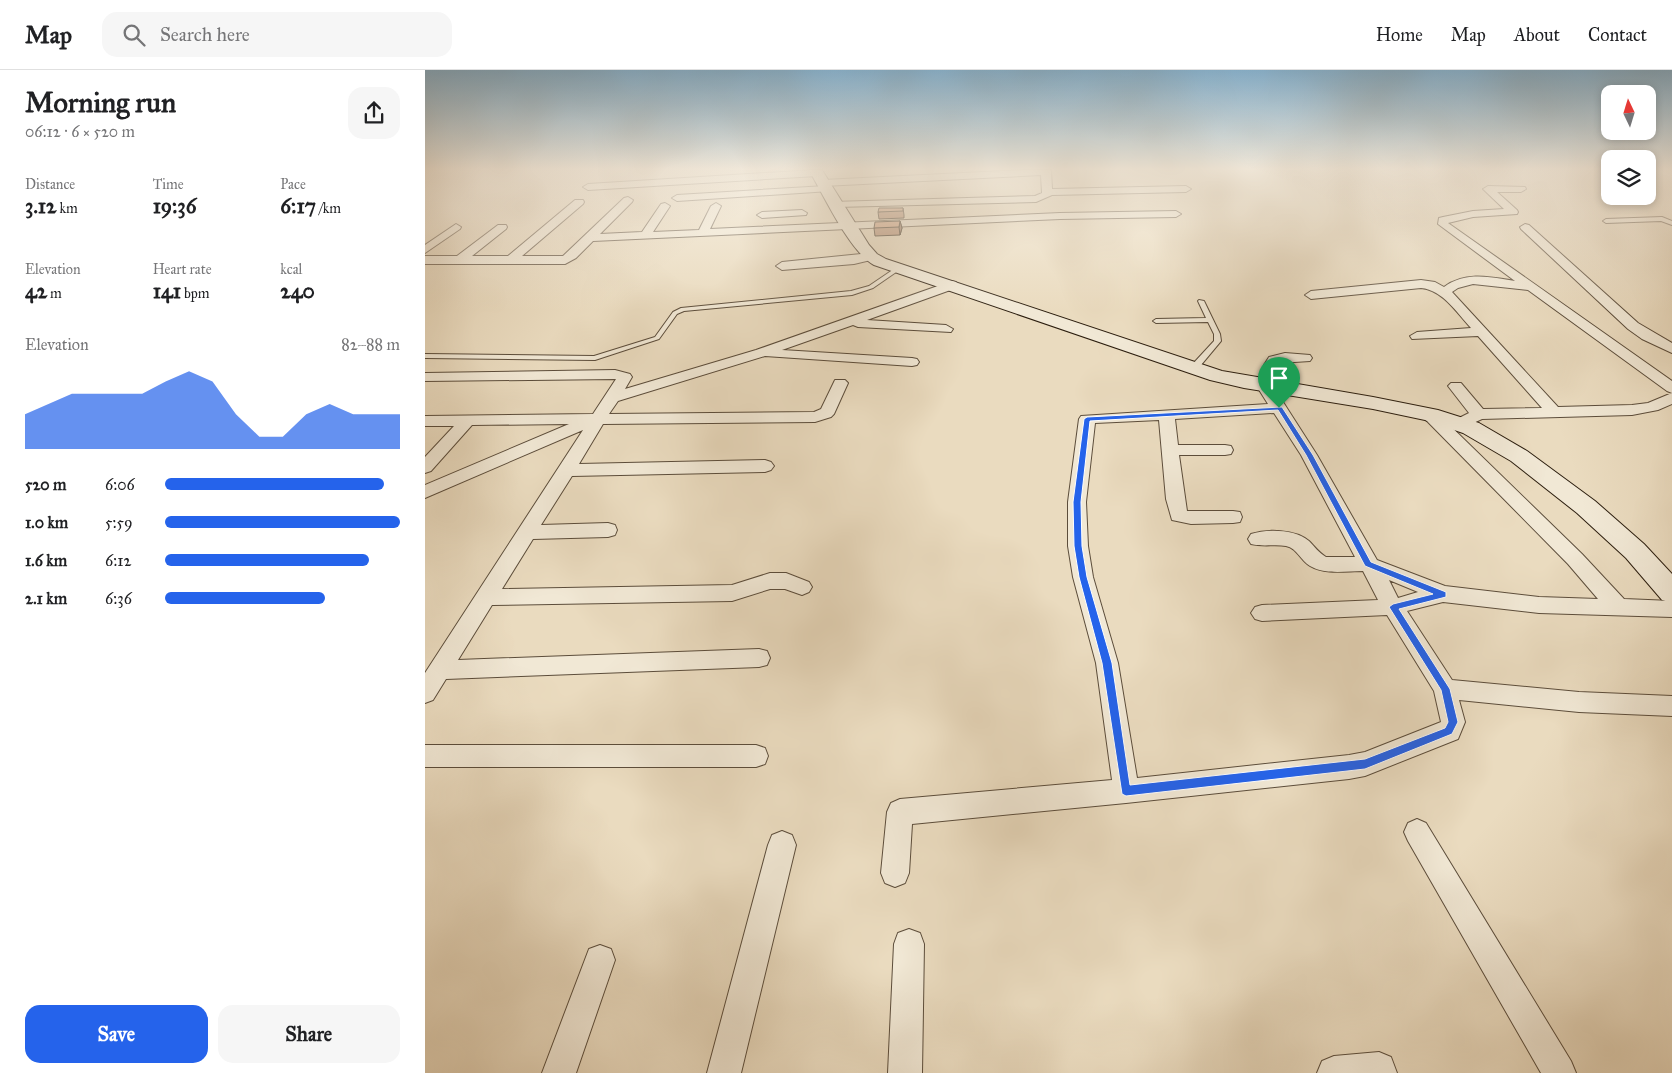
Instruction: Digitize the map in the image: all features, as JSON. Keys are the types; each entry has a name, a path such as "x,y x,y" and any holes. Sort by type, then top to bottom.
{"main road":[{"path":"844,217 871,257 1193,369 1275,394 1325,394 1430,415 1471,428 1502,445 1557,484 1623,540 1672,592"}],"street":[{"path":"510,260 561,217"},
{"path":"425,260 565,260 572,256 611,217"},
{"path":"645,236 658,217"},
{"path":"702,234 711,217"},
{"path":"758,231 762,217"},
{"path":"590,238 1043,217"},
{"path":"1459,217 1443,220 1443,224 1672,388"},
{"path":"1525,227 1633,326 1672,349"},
{"path":"425,250 456,228"},
{"path":"460,260 502,228"},
{"path":"782,266 859,260 871,257"},
{"path":"1445,292 1459,282 1469,279 1529,287"},
{"path":"1311,295 1421,284 1431,285 1445,292 1555,413"},
{"path":"614,396 761,353 953,285"},
{"path":"849,322 947,329"},
{"path":"1417,336 1480,332"},
{"path":"761,353 912,362"},
{"path":"895,873 900,812 1126,791 1365,764 1449,731 1453,722 1445,689 1368,564 1275,394 1271,365 1274,360 1285,357 1305,358"},
{"path":"425,377 619,374 625,377 614,396 596,420 568,470 425,693"},
{"path":"425,421 815,417 828,411 840,384"},
{"path":"1456,386 1479,414"},
{"path":"1126,791 1107,663 1083,577 1078,546 1077,502 1082,446 1087,419 1167,415 1275,394"},
{"path":"1459,424 1469,417 1479,414 1639,409 1652,407 1672,398"},
{"path":"1167,415 1172,450 1175,499 1179,515 1191,518 1233,517"},
{"path":"1430,415 1575,559 1619,608"},
{"path":"425,467 468,420"},
{"path":"425,492 596,420"},
{"path":"1172,450 1225,450"},
{"path":"568,470 765,466"},
{"path":"527,532 608,530"},
{"path":"1258,539 1289,539 1300,544 1315,560 1324,564 1368,564 1443,594 1539,605 1672,609"},
{"path":"487,597 732,593 770,581 786,581 802,587"},
{"path":"1262,613 1393,607 1443,594"},
{"path":"439,670 759,658"},
{"path":"1445,689 1579,702 1672,706"},
{"path":"425,756 756,756"},
{"path":"1417,832 1559,1073"},
{"path":"724,1073 782,845"},
{"path":"905,1073 909,944"},
{"path":"559,1073 600,960"},
{"path":"1334,1073 1379,1069 1380,1073"}],"lane":[{"path":"1606,221 1662,219 1672,223"},
{"path":"425,356 595,358 657,338 675,313 683,309 852,293 871,287 899,268"},
{"path":"1193,369 1218,341 1201,301"},
{"path":"1156,321 1210,320"}],"building":[{"path":"900,221 899,227 874,228 875,222"}],"route":[{"path":"1279,408 1309,455 1368,564 1443,594 1393,607 1445,689 1453,722 1449,731 1365,764 1126,791 1107,663 1083,577 1078,546 1077,502 1082,446 1087,419 1279,408"}]}
